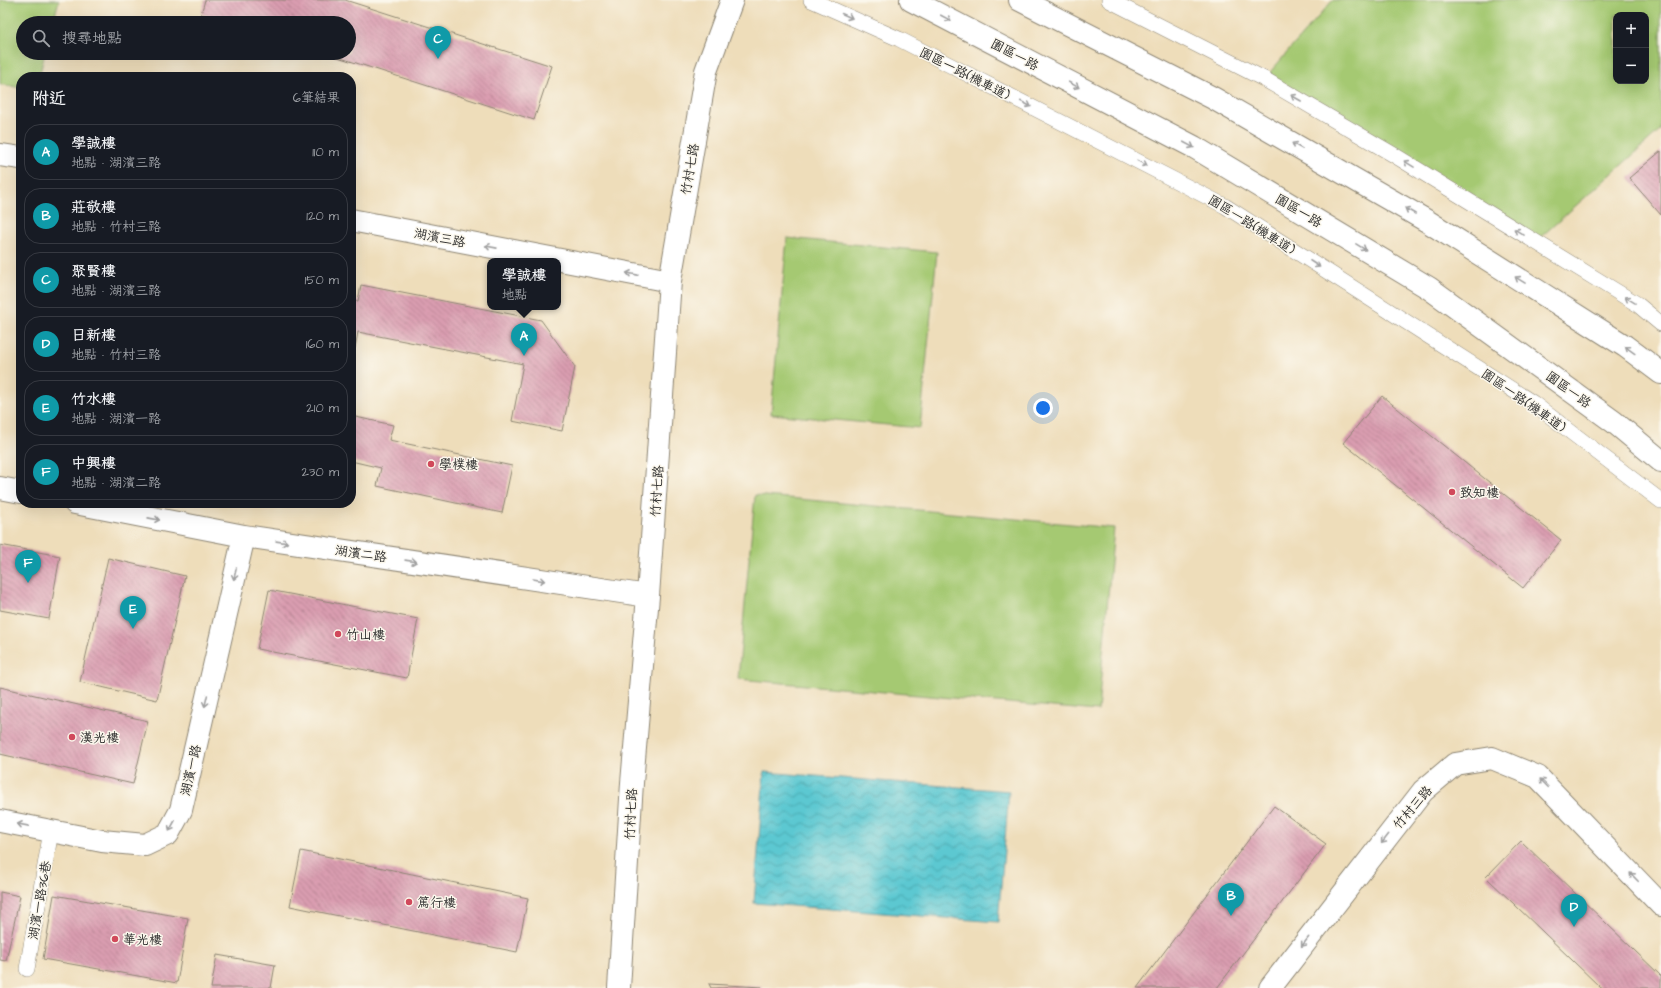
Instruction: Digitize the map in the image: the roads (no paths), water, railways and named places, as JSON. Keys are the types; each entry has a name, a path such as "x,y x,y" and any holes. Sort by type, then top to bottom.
{"street":[{"name":"竹村七路","path":"619,988 632,783 648,596 670,281 706,71 732,0"},
{"name":"園區一路","path":"911,0 1194,147 1429,288 1614,422 1661,461"},
{"path":"1020,0 1213,98 1427,221 1625,346 1661,373"},
{"path":"0,155 16,157"},
{"name":"湖濱三路","path":"356,221 550,258"},
{"name":"湖濱三路","path":"561,260 670,281"},
{"path":"0,488 16,491"},
{"name":"湖濱二路","path":"101,508 244,536 648,596"},
{"name":"湖濱一路","path":"0,821 102,840 145,845 168,834 181,810 244,536"},
{"name":"竹村三路","path":"1278,984 1423,791 1455,764 1492,758 1538,777 1661,905"}],"lane":[{"name":"園區一路(機車道)","path":"811,0 899,39 1225,206 1533,403 1661,501"},
{"path":"1109,0 1264,79 1394,155 1637,304 1661,324"},
{"name":"湖濱一路36巷","path":"27,969 52,831"}],"water":[{"path":"764,772 1009,791 998,922 754,903"}],"place":[{"name":"聚賢樓","path":"438,59"},
{"name":"學誠樓","path":"524,356"},
{"name":"學樸樓","path":"431,464"},
{"name":"致知樓","path":"1452,492"},
{"name":"中興樓","path":"28,583"},
{"name":"竹水樓","path":"133,629"},
{"name":"竹山樓","path":"338,634"},
{"name":"漢光樓","path":"72,737"},
{"name":"篤行樓","path":"409,902"},
{"name":"莊敬樓","path":"1231,916"},
{"name":"日新樓","path":"1574,927"},
{"name":"華光樓","path":"115,939"}]}
